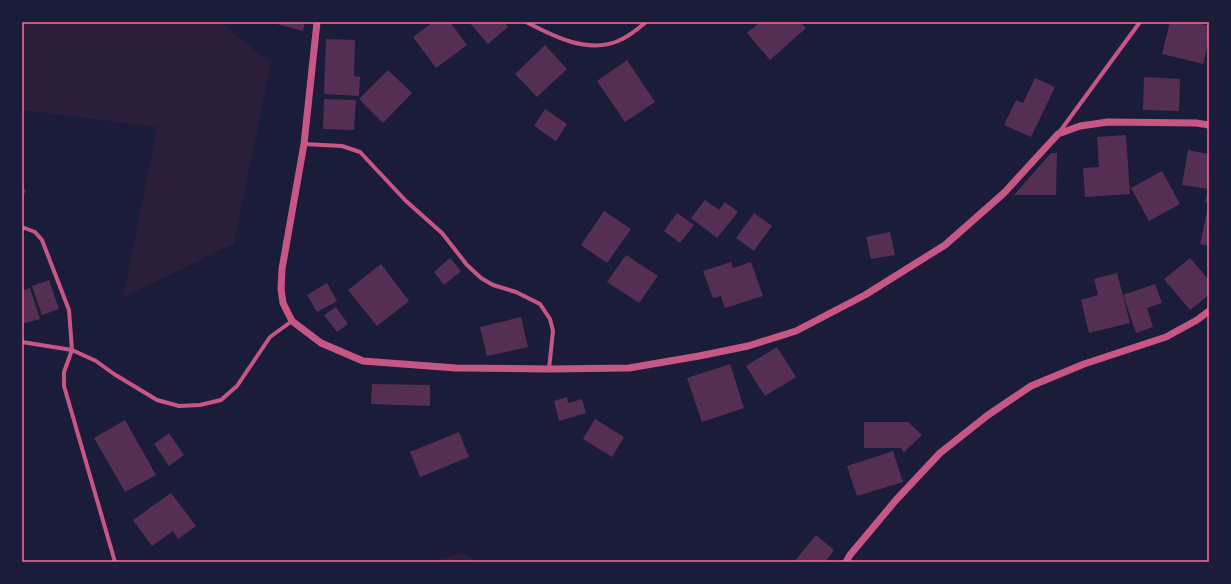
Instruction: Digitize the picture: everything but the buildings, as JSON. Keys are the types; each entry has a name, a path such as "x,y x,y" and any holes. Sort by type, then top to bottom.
{"street":[{"path":"317,22 304,144 282,269 281,289 283,303 292,321 321,343 363,361 456,368 549,369 629,368 748,346 796,331 865,295 945,245 1004,193 1058,134 1140,22"},
{"path":"526,22 543,31 578,44 594,46 617,41 646,22"},
{"path":"1058,134 1080,126 1108,122 1196,123 1209,125"},
{"path":"304,144 342,146 360,152 406,201 442,233 467,265 481,278 493,285 516,292 540,304 550,319 553,331 549,369"},
{"path":"22,227 35,232 42,240 69,310 72,350 64,372 64,386 115,562"},
{"path":"846,562 850,555 896,500 940,453 988,415 1031,386 1084,364 1166,337 1197,320 1209,311"},
{"path":"22,342 72,350 96,361 114,374 157,400 179,406 200,405 221,400 237,386 270,337 292,321"}],"shaded area":[{"path":"22,22 220,22 271,63 234,243 123,298 157,127 22,110"},
{"path":"462,552 476,562 434,562"}]}
